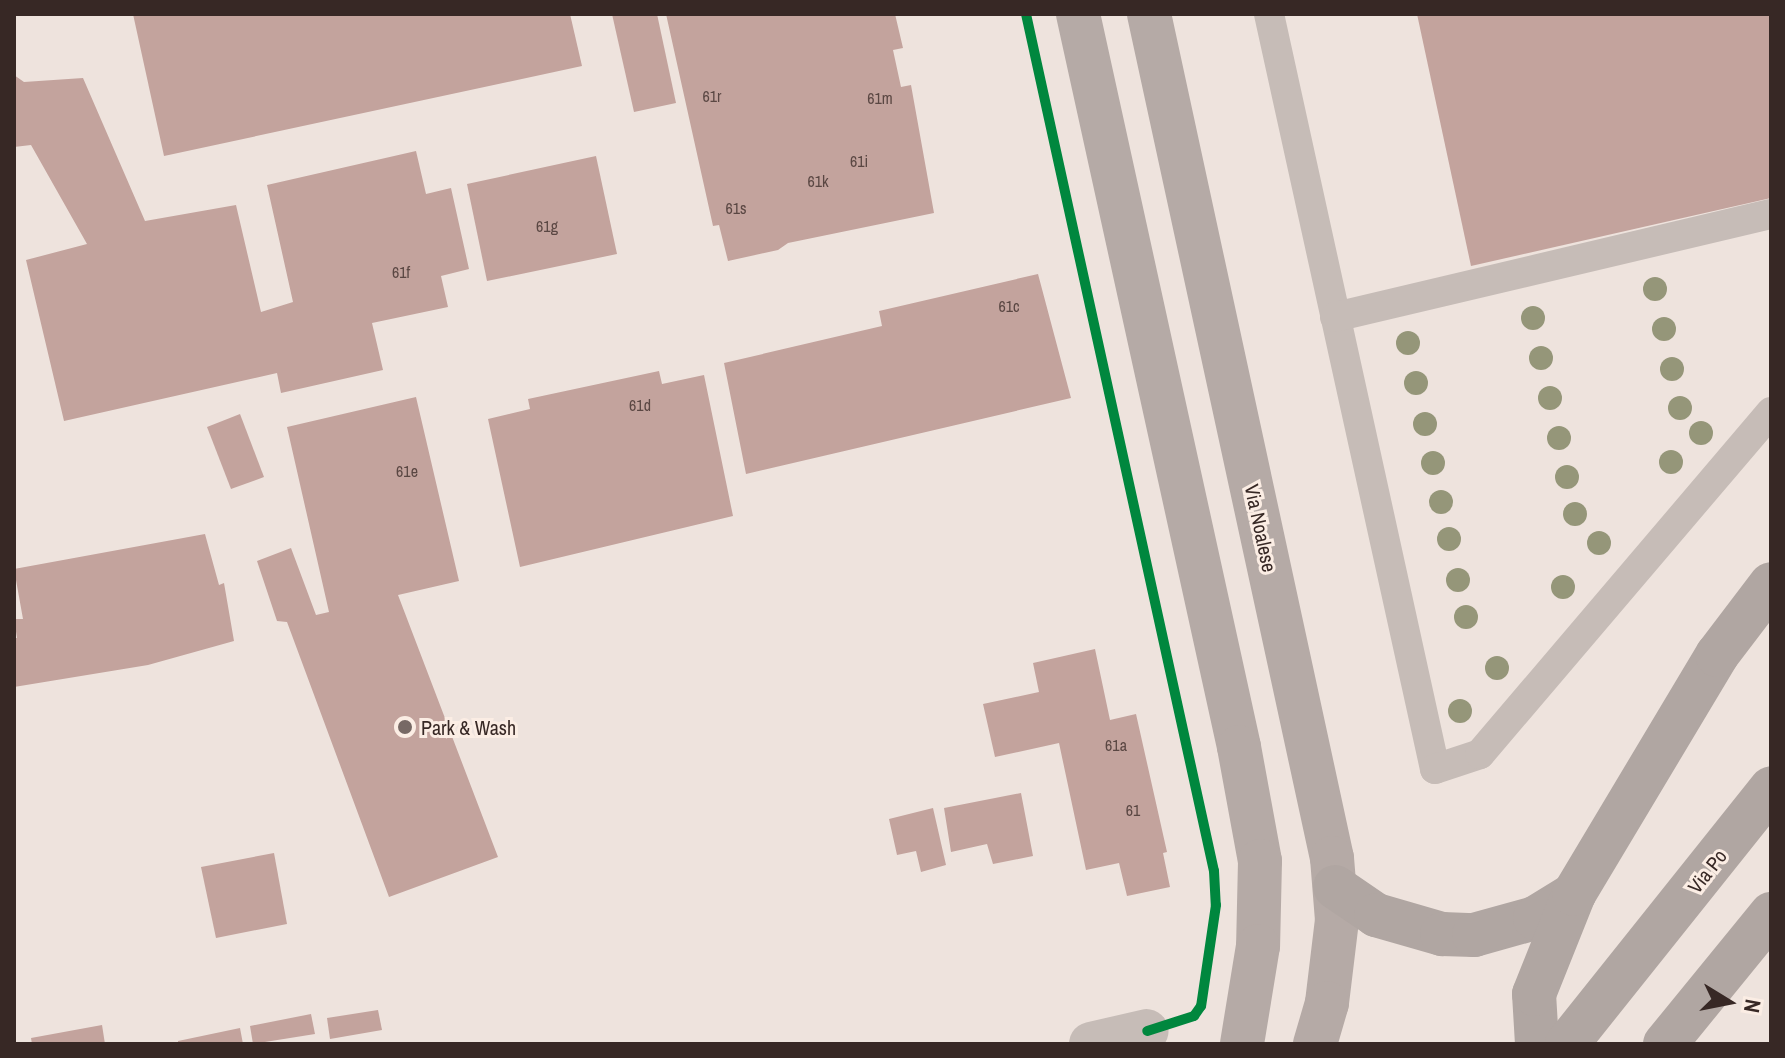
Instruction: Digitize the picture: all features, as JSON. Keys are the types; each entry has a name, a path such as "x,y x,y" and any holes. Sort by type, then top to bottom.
{"highway":[{"path":"1537,1044 1534,994 1574,894 1717,655 1771,584"},
{"name":"Via Po","path":"1567,1044 1642,954 1771,788"},
{"path":"1335,887 1376,915 1442,934 1474,935 1535,918 1574,894"},
{"path":"1665,1044 1771,914"}],"main road":[{"path":"1078,14 1239,747 1260,861 1258,946 1242,1044"},
{"name":"Via Noalese","path":"1149,14 1332,858 1337,920 1327,1003 1315,1044"}],"street":[{"path":"1091,1044 1147,1031"}],"lane":[{"path":"1269,14 1435,769 1480,754 1771,412"},
{"path":"1335,317 1771,214"}],"building":[{"path":"133,14 570,14 582,66 164,156"},
{"path":"612,14 657,14 676,103 634,112"},
{"path":"666,14 895,14 903,48 893,50 901,87 911,85 934,213 788,243 778,250 728,261 719,225 713,226"},
{"path":"1417,14 1771,14 1771,198 1471,266"},
{"path":"14,75 24,82 83,78 145,221 236,205 261,312 293,302 267,185 416,151 426,194 451,188 469,269 441,276 448,307 372,323 383,370 281,393 277,373 64,421 26,260 87,244 31,145 14,147"},
{"path":"596,156 617,254 487,281 467,184"},
{"path":"1038,274 1071,398 746,474 724,363 882,326 879,311"},
{"path":"659,371 662,384 704,375 733,516 520,567 488,419 530,409 528,399"},
{"path":"416,397 459,581 398,595 498,857 389,897 287,622 277,621 257,561 291,548 316,615 329,612 287,427"},
{"path":"240,414 264,477 231,489 207,427"},
{"path":"205,534 219,585 224,583 234,641 148,665 14,687 14,638 17,638 14,619 23,619 14,569"},
{"path":"1095,649 1110,720 1136,714 1167,852 1163,853 1170,887 1127,896 1119,863 1086,870 1059,743 995,757 983,704 1039,692 1033,663"},
{"path":"1021,793 1033,856 993,864 987,844 951,852 944,808"},
{"path":"933,808 946,865 921,872 916,851 897,855 889,819"},
{"path":"274,853 287,924 216,938 201,867"},
{"path":"378,1010 382,1030 330,1039 327,1018"},
{"path":"311,1014 315,1034 253,1044 250,1026"},
{"path":"102,1025 105,1044 32,1044 31,1038"},
{"path":"240,1028 243,1044 178,1044 178,1041"}],"cycle path":[{"path":"1026,14 1214,871 1216,905 1201,1006 1194,1016 1147,1031"}],"place":[{"name":"Park & Wash","path":"405,727"}]}
